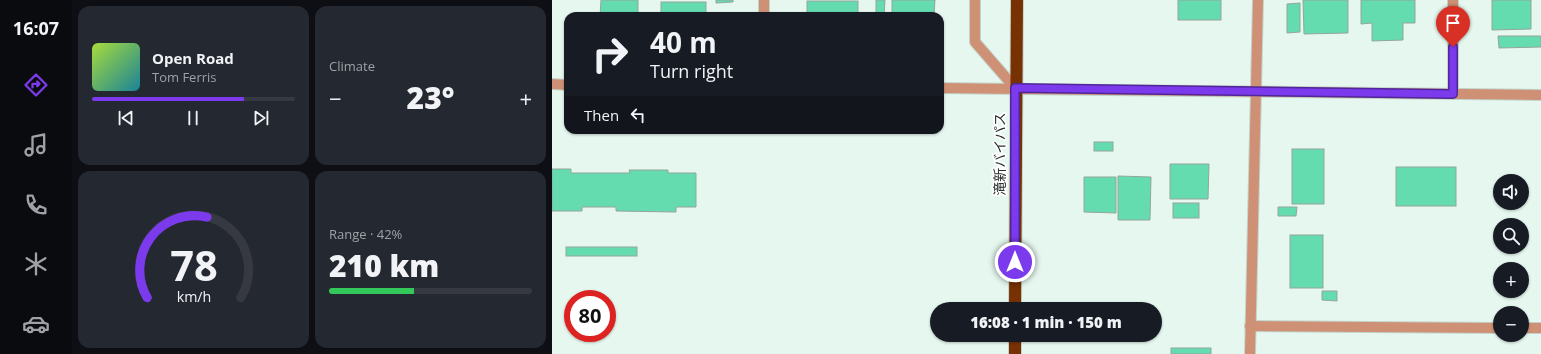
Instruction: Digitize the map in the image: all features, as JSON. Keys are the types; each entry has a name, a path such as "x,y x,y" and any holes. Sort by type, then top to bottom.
{"highway":[{"name":"滝新バイパス","path":"1015,302 1015,88 1017,0"},
{"path":"1015,342 1015,354"}],"street":[{"path":"764,0 764,12"},
{"path":"975,0 974,42 1015,88"},
{"path":"1250,354 1258,0"},
{"path":"1453,0 1453,94"},
{"path":"552,84 564,85"},
{"path":"944,88 1541,95"},
{"path":"1250,326 1493,328"},
{"path":"1529,328 1541,328"}],"building":[{"path":"601,0 638,0 638,12 600,12"},
{"path":"716,0 733,0 733,2 716,3"},
{"path":"876,0 885,0 884,12 876,12"},
{"path":"892,0 935,0 934,12 892,12"},
{"path":"1178,0 1221,0 1221,20 1178,20"},
{"path":"1303,0 1348,0 1348,33 1304,34"},
{"path":"1361,0 1415,0 1415,23 1403,23 1403,40 1372,41 1372,23 1361,24"},
{"path":"1492,0 1531,0 1531,29 1492,30"},
{"path":"807,1 858,1 858,12 807,12"},
{"path":"661,2 706,2 706,12 661,12"},
{"path":"1300,3 1300,32 1287,33 1287,4"},
{"path":"1498,36 1541,36 1541,47 1499,48"},
{"path":"1094,142 1113,142 1113,151 1094,151"},
{"path":"1292,149 1324,149 1324,204 1292,204"},
{"path":"1170,164 1209,164 1208,199 1170,199"},
{"path":"1396,167 1456,167 1456,206 1396,206"},
{"path":"552,169 571,169 571,173 630,173 629,170 668,170 668,173 696,173 696,207 676,207 676,212 616,211 616,207 582,207 582,211 552,211"},
{"path":"1118,176 1151,177 1150,220 1118,220"},
{"path":"1084,177 1116,177 1116,213 1084,212"},
{"path":"1173,203 1199,203 1199,218 1173,218"},
{"path":"1278,207 1297,207 1296,216 1278,216"},
{"path":"1290,235 1323,235 1323,288 1290,288"},
{"path":"566,247 637,247 637,256 566,256"},
{"path":"1322,291 1337,291 1337,301 1322,300"},
{"path":"1171,348 1211,348 1211,354 1171,354"}],"route":[{"path":"1015,262 1015,88 1453,94 1453,47"}]}
